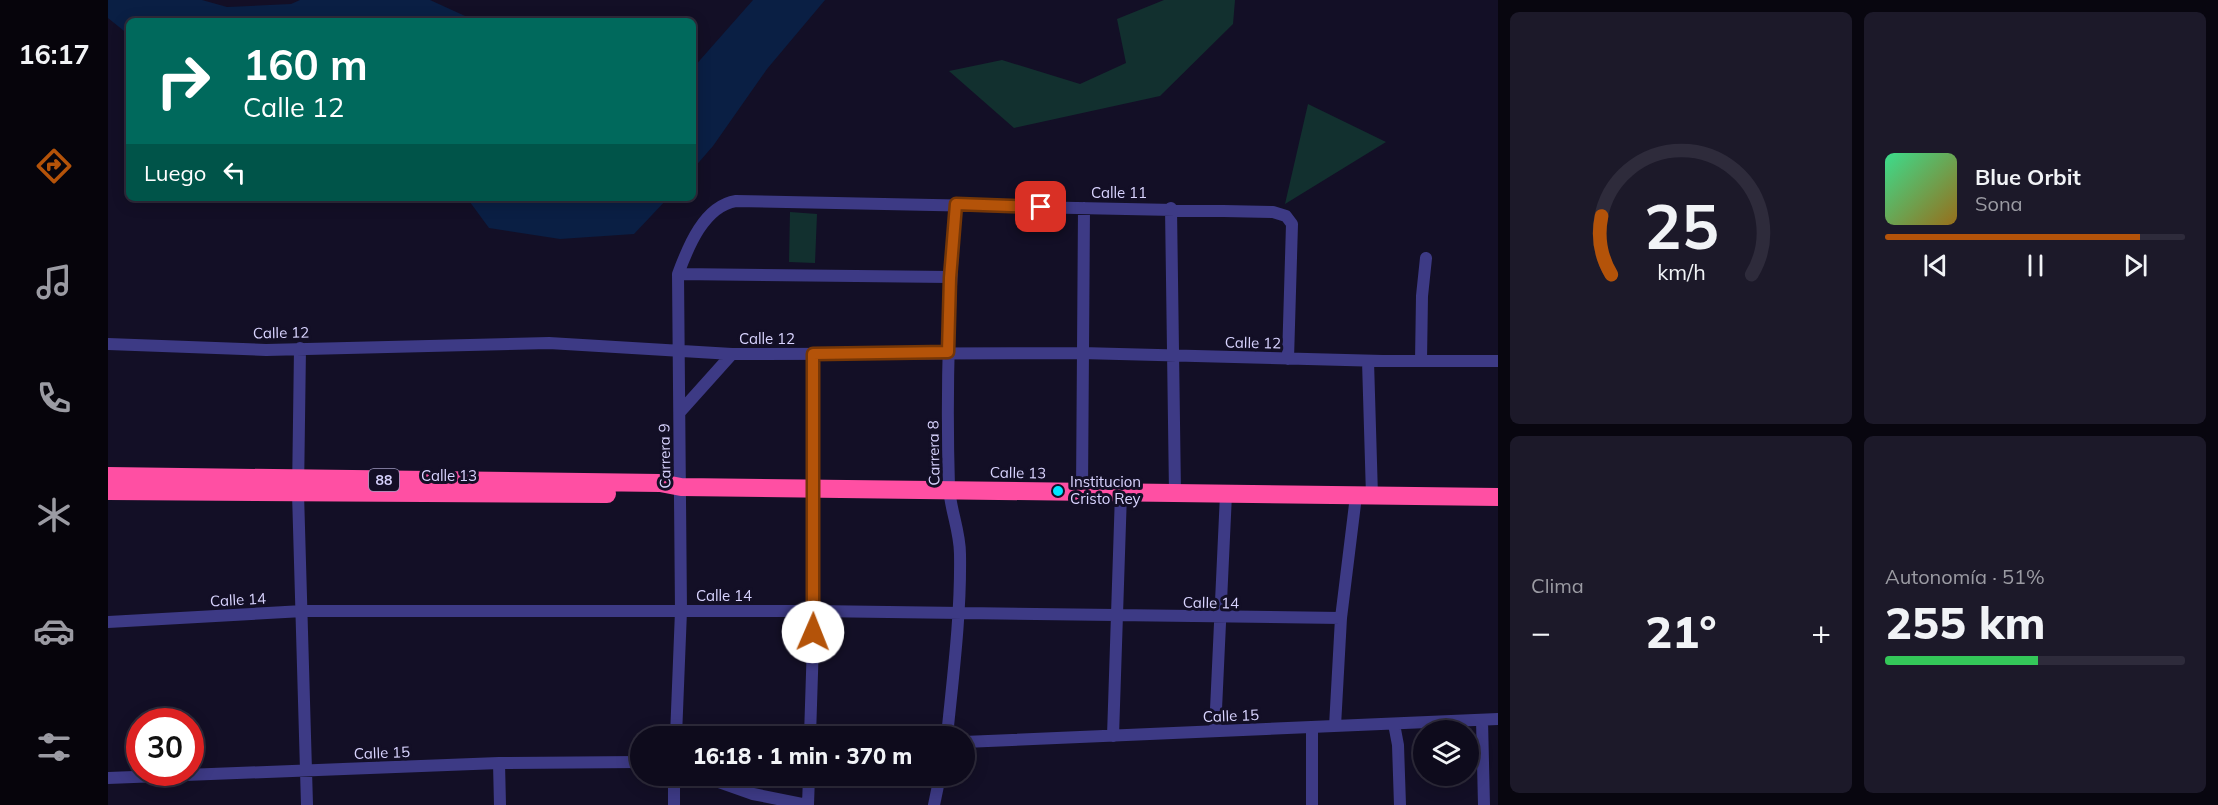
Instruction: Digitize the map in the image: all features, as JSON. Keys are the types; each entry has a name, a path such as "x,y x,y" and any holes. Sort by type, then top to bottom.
{"highway":[{"name":"Calle 13","path":"108,476 298,486"},
{"name":"Calle 13","path":"108,491 298,486 660,483 681,487 812,490 1498,497"}],"street":[{"name":"Calle 11","path":"736,201 1171,208 1273,212 1286,216 1292,224 1288,359"},
{"name":"Carrera 9","path":"676,726 681,611 678,274 687,248 715,209 725,203 736,201"},
{"name":"Carrera 8","path":"948,726 959,614 961,552 949,491 948,352 950,278 956,204"},
{"path":"1082,492 1081,353 1084,208"},
{"path":"1171,208 1175,493"},
{"path":"1421,361 1422,296 1426,258"},
{"path":"678,274 950,278"},
{"name":"Calle 12","path":"108,344 266,350 549,343 732,354 1081,353 1368,361 1498,361"},
{"path":"300,348 298,486 307,805"},
{"path":"680,412 732,354"},
{"path":"810,726 814,611 813,354"},
{"path":"1335,726 1341,618 1364,496 1368,361"},
{"path":"1113,736 1121,493"},
{"path":"1215,731 1226,494"},
{"name":"Calle 14","path":"108,622 303,611 814,611 1341,618"},
{"name":"Calle 15","path":"975,742 1498,719"},
{"path":"1482,720 1484,805"},
{"path":"1394,724 1398,745 1400,805"},
{"path":"1312,727 1312,805"},
{"name":"Calle 15","path":"108,778 499,763 630,762"},
{"path":"499,763 500,805"},
{"name":"Calle 15","path":"108,785 125,779"},
{"path":"674,786 674,805"},
{"path":"730,786 753,794 807,805 808,786"},
{"path":"934,805 938,786"}],"green space":[{"path":"1164,0 1235,0 1233,24 1160,96 1014,128 949,71 1002,60 1080,84 1126,63 1117,19"},
{"path":"1308,104 1386,142 1285,204"},
{"path":"790,212 817,214 815,263 789,262"}],"water":[{"path":"108,0 202,0 227,7 291,4 300,0 430,0 469,18 126,18 126,33 108,18"},
{"path":"753,0 825,0 767,69 713,146 696,166 696,65"},
{"path":"469,201 665,201 634,234 560,239 489,228"}],"place":[{"name":"Institucion Cristo Rey","path":"1058,491"}],"route":[{"path":"813,632 813,354 948,352 950,278 956,204 1041,207"}]}
